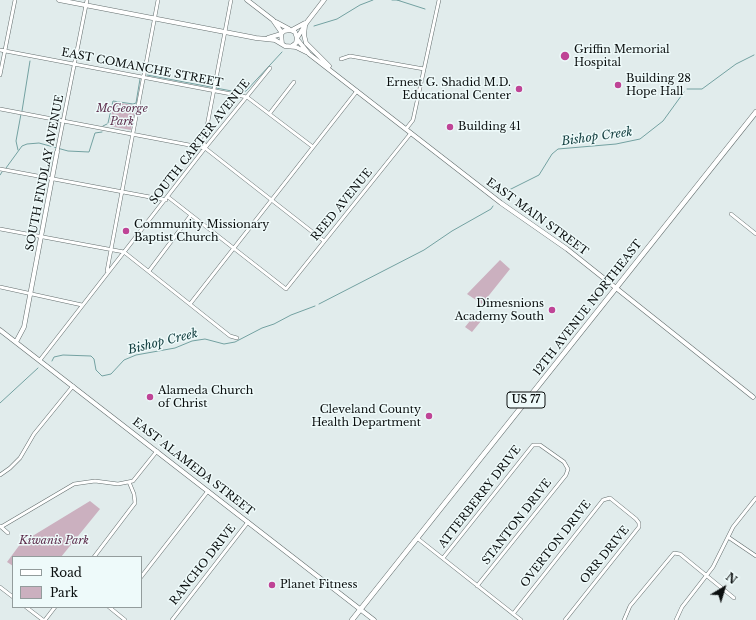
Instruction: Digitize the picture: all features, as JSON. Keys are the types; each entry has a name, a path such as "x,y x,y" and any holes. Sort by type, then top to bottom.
{"main road":[{"name":"12TH AVENUE NORTHEAST","path":"361,609 756,112"},
{"name":"US 77","path":"352,620 361,609"}],"street":[{"path":"0,75 14,0"},
{"path":"59,0 274,40 287,47 292,46 324,0"},
{"name":"SOUTH FINDLAY AVENUE","path":"16,342 24,327 31,294 86,0"},
{"path":"106,273 158,0"},
{"path":"205,148 204,142 231,0"},
{"path":"247,0 273,20 291,30 297,39"},
{"path":"406,129 413,120 439,0"},
{"path":"273,20 282,34 280,38 282,44"},
{"path":"265,39 306,24"},
{"path":"306,24 304,35 308,46 343,80"},
{"name":"EAST MAIN STREET","path":"297,39 310,54 357,91 501,203 567,249 753,397"},
{"name":"EAST MAIN STREET","path":"292,46 310,54"},
{"name":"EAST COMANCHE STREET","path":"0,50 247,97 313,147"},
{"path":"341,59 350,56 424,69"},
{"name":"SOUTH CARTER AVENUE","path":"40,360 106,273 270,68"},
{"path":"270,113 294,82"},
{"path":"190,304 357,91"},
{"path":"0,109 205,148 324,241"},
{"name":"REED AVENUE","path":"234,249 286,289 411,133"},
{"path":"0,169 166,199 191,215 234,249"},
{"path":"731,214 756,234"},
{"path":"149,271 191,215"},
{"path":"0,229 124,252 230,336 237,338"},
{"path":"0,287 82,305"},
{"name":"EAST ALAMEDA STREET","path":"0,330 374,620"},
{"path":"0,475 20,458 34,434 73,386"},
{"name":"ATTERBERRY DRIVE","path":"443,558 533,445 538,444 543,446 568,468"},
{"path":"8,533 1,527 74,484 91,481 117,484 136,479 157,451"},
{"name":"STANTON DRIVE","path":"477,586 566,475 568,468"},
{"path":"95,556 135,503 134,494 129,482"},
{"path":"142,575 208,491"},
{"name":"OVERTON DRIVE","path":"512,614 603,500 610,498 618,505"},
{"path":"676,620 682,607 718,561 728,537 756,498"},
{"name":"ORR DRIVE","path":"565,620 638,529 638,521 618,505"},
{"name":"RANCHO DRIVE","path":"172,620 248,522"},
{"path":"728,537 756,556"},
{"path":"417,538 521,620"},
{"path":"624,620 630,606 671,555 676,553 680,554 734,598"},
{"path":"0,587 12,596"},
{"path":"27,608 44,620 54,608"},
{"path":"110,608 125,620"}],"green space":[{"name":"McGeorge Park","path":"114,102 134,105 135,109 131,130 109,126"},
{"path":"500,260 510,269 482,304 467,294"},
{"path":"474,316 481,321 472,332 465,327"},
{"name":"Kiwanis Park","path":"90,501 100,509 62,556 12,556 12,565 7,562 21,543"}],"waterway":[{"path":"314,26 337,19 360,5 373,0"},
{"path":"392,0 400,0"},
{"path":"397,0 425,9"},
{"path":"147,75 237,92 246,91 282,52"},
{"name":"Bishop Creek","path":"687,89 702,89 736,64 754,55"},
{"path":"22,111 30,61"},
{"path":"108,123 113,101 133,104 136,103 140,79"},
{"name":"Bishop Creek","path":"507,191 539,175 552,154 558,149 616,144 640,139 663,121 684,92"},
{"path":"18,150 16,141 21,114"},
{"path":"103,126 107,124"},
{"path":"6,168 22,146 27,144 39,143 68,151 89,152 95,133 102,132"},
{"name":"Bishop Creek","path":"319,304 424,250 452,231 491,209 493,206"},
{"name":"Bishop Creek","path":"52,361 54,357 63,355 91,356 94,359 96,370 102,376 111,374 124,360 136,355 175,348 192,341 205,339 224,344 235,342 262,328 315,306"},
{"name":"Bishop Creek","path":"0,403 38,368"}],"place":[{"name":"Griffin Memorial Hospital","path":"565,56"},
{"name":"Building 28 Hope Hall","path":"618,85"},
{"name":"Ernest G. Shadid M.D. Educational Center","path":"519,89"},
{"name":"Building 41","path":"450,127"},
{"name":"Community Missionary Baptist Church","path":"126,231"},
{"name":"Dimesnions Academy South","path":"552,310"},
{"name":"Alameda Church of Christ","path":"150,397"},
{"name":"Cleveland County Health Department","path":"429,416"},
{"name":"Planet Fitness","path":"272,585"}]}
